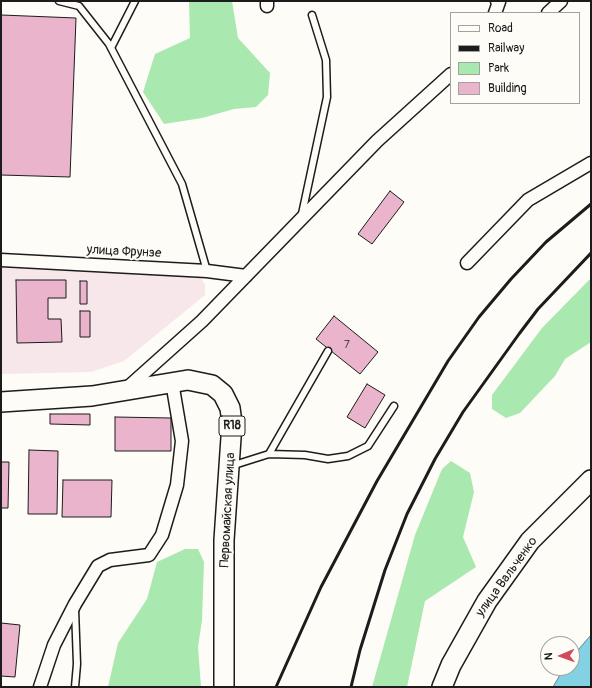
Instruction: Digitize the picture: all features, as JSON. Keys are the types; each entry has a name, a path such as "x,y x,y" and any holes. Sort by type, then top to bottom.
{"main road":[{"name":"Первомайская улица","path":"1,402 92,396 188,380 200,381 212,385 222,394 230,408 232,422 224,540 224,687"},
{"name":"улица Вальченко","path":"442,687 450,665 491,595 530,541 591,480"}],"street":[{"path":"549,12 561,1"},
{"path":"124,391 202,322 377,141 450,75"},
{"path":"467,262 528,200 591,163"},
{"name":"улица Фрунзе","path":"1,260 207,271 246,276"},
{"path":"40,687 54,645 75,604 98,566 110,560 149,555 162,535 177,485 182,441 172,382"}],"lane":[{"path":"59,1 79,6 111,48 182,184 207,271"},
{"path":"111,48 135,1"},
{"path":"301,219 327,97 326,60 312,15"},
{"path":"269,454 328,351"},
{"path":"230,466 269,454 306,455 328,459 348,456 368,446 394,406"},
{"path":"75,604 77,664 75,687"}],"shaded area":[{"path":"1,268 199,275 205,285 205,295 124,361 91,372 1,374"}],"green space":[{"path":"189,1 232,1 238,38 270,73 268,95 256,107 234,109 202,118 164,124 143,92 155,54 190,38"},
{"path":"591,278 591,342 565,359 555,376 520,413 506,418 492,409 492,395 542,328"},
{"path":"451,461 470,473 474,492 463,537 476,567 425,601 407,687 372,687 415,535 442,469"},
{"path":"185,549 198,549 204,562 202,620 198,647 201,687 108,687 118,643 147,599 157,562"}],"water":[{"path":"591,635 591,687 553,687 559,676 580,676 580,648"}],"building":[{"path":"1,15 76,18 70,177 1,175"},
{"path":"390,191 404,202 372,244 358,234"},
{"path":"16,280 66,280 66,298 48,298 48,319 61,319 62,342 17,343"},
{"path":"80,281 87,281 87,304 80,304"},
{"path":"80,311 90,311 90,337 80,337"},
{"path":"334,316 378,352 360,374 316,339"},
{"path":"367,384 385,395 365,428 347,417"},
{"path":"50,414 90,414 90,425 50,424"},
{"path":"115,417 171,418 171,451 115,451"},
{"path":"29,450 58,451 57,514 28,514"},
{"path":"1,462 9,462 8,508 1,508"},
{"path":"63,480 112,480 111,517 62,517"},
{"path":"1,623 20,625 15,677 1,676"}],"railway":[{"path":"276,687 321,587 377,481 448,361 479,317 511,279 546,242 591,204"},
{"path":"351,687 360,650 385,570 407,514 435,459 463,412 519,334 538,309 591,253"}]}
